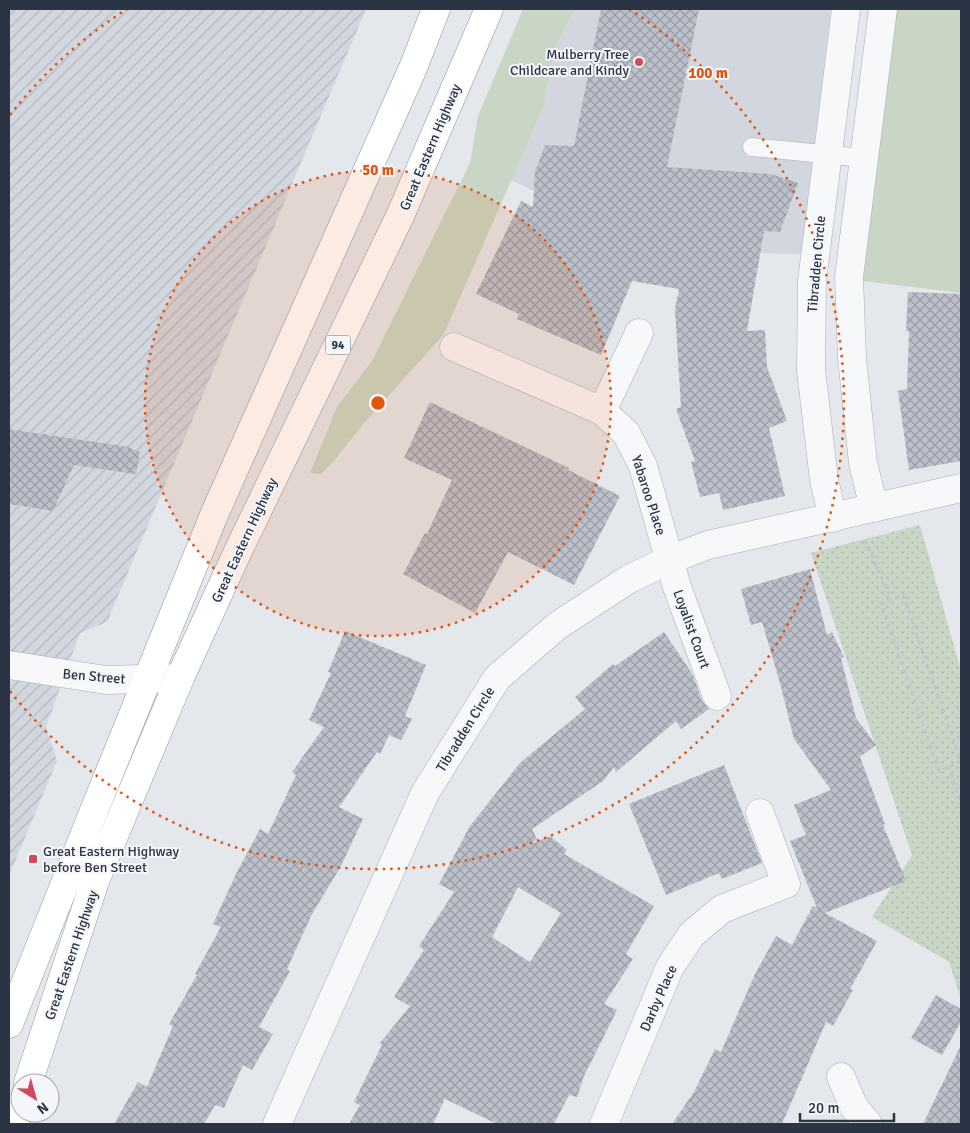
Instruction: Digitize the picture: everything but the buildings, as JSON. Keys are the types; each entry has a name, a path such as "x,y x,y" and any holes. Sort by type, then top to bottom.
{"highway":[{"path":"9,1024 214,515 413,68 436,9"},
{"name":"Great Eastern Highway","path":"31,1073 96,881 180,678 239,549 400,216 489,9"}],"street":[{"name":"Tibradden Circle","path":"846,9 812,281 811,370 824,480 854,513"},
{"path":"854,513 863,463 852,358 849,286 863,158 883,9"},
{"path":"602,411 639,334"},
{"name":"Yabaroo Place","path":"454,347 602,411 626,433 642,466 669,560"},
{"name":"Tibradden Circle","path":"276,1124 425,793 497,678 558,626 629,579 669,560 708,545 961,488"},
{"name":"Loyalist Court","path":"669,560 717,696"},
{"name":"Ben Street","path":"9,665 106,680 180,678"},
{"name":"Darby Place","path":"604,1124 670,967 692,934 722,909 786,884 760,813"},
{"path":"841,1077 854,1107 868,1124"}],"lane":[{"path":"752,147 863,158"}],"path":[{"path":"854,513 891,599"},
{"path":"903,595 961,760 939,771 881,604 891,599 903,595"},
{"path":"948,766 961,804"}],"shaded area":[{"path":"9,9 366,9 107,622 80,633 46,727 57,761 9,876"},
{"path":"575,9 831,9 802,254 657,251 511,180 543,108 555,49"}],"green space":[{"path":"523,9 575,9 555,49 543,108 444,334 365,422 333,462 321,474 310,473 337,407 372,361 470,163 478,116"},
{"path":"895,9 961,9 961,293 863,281 866,212"},
{"path":"920,525 961,671 961,999 949,962 872,917 912,855 811,553"}],"place":[{"name":"Mulberry Tree Childcare and Kindy","path":"639,62"},
{"name":"Great Eastern Highway before Ben Street","path":"33,859"}]}
